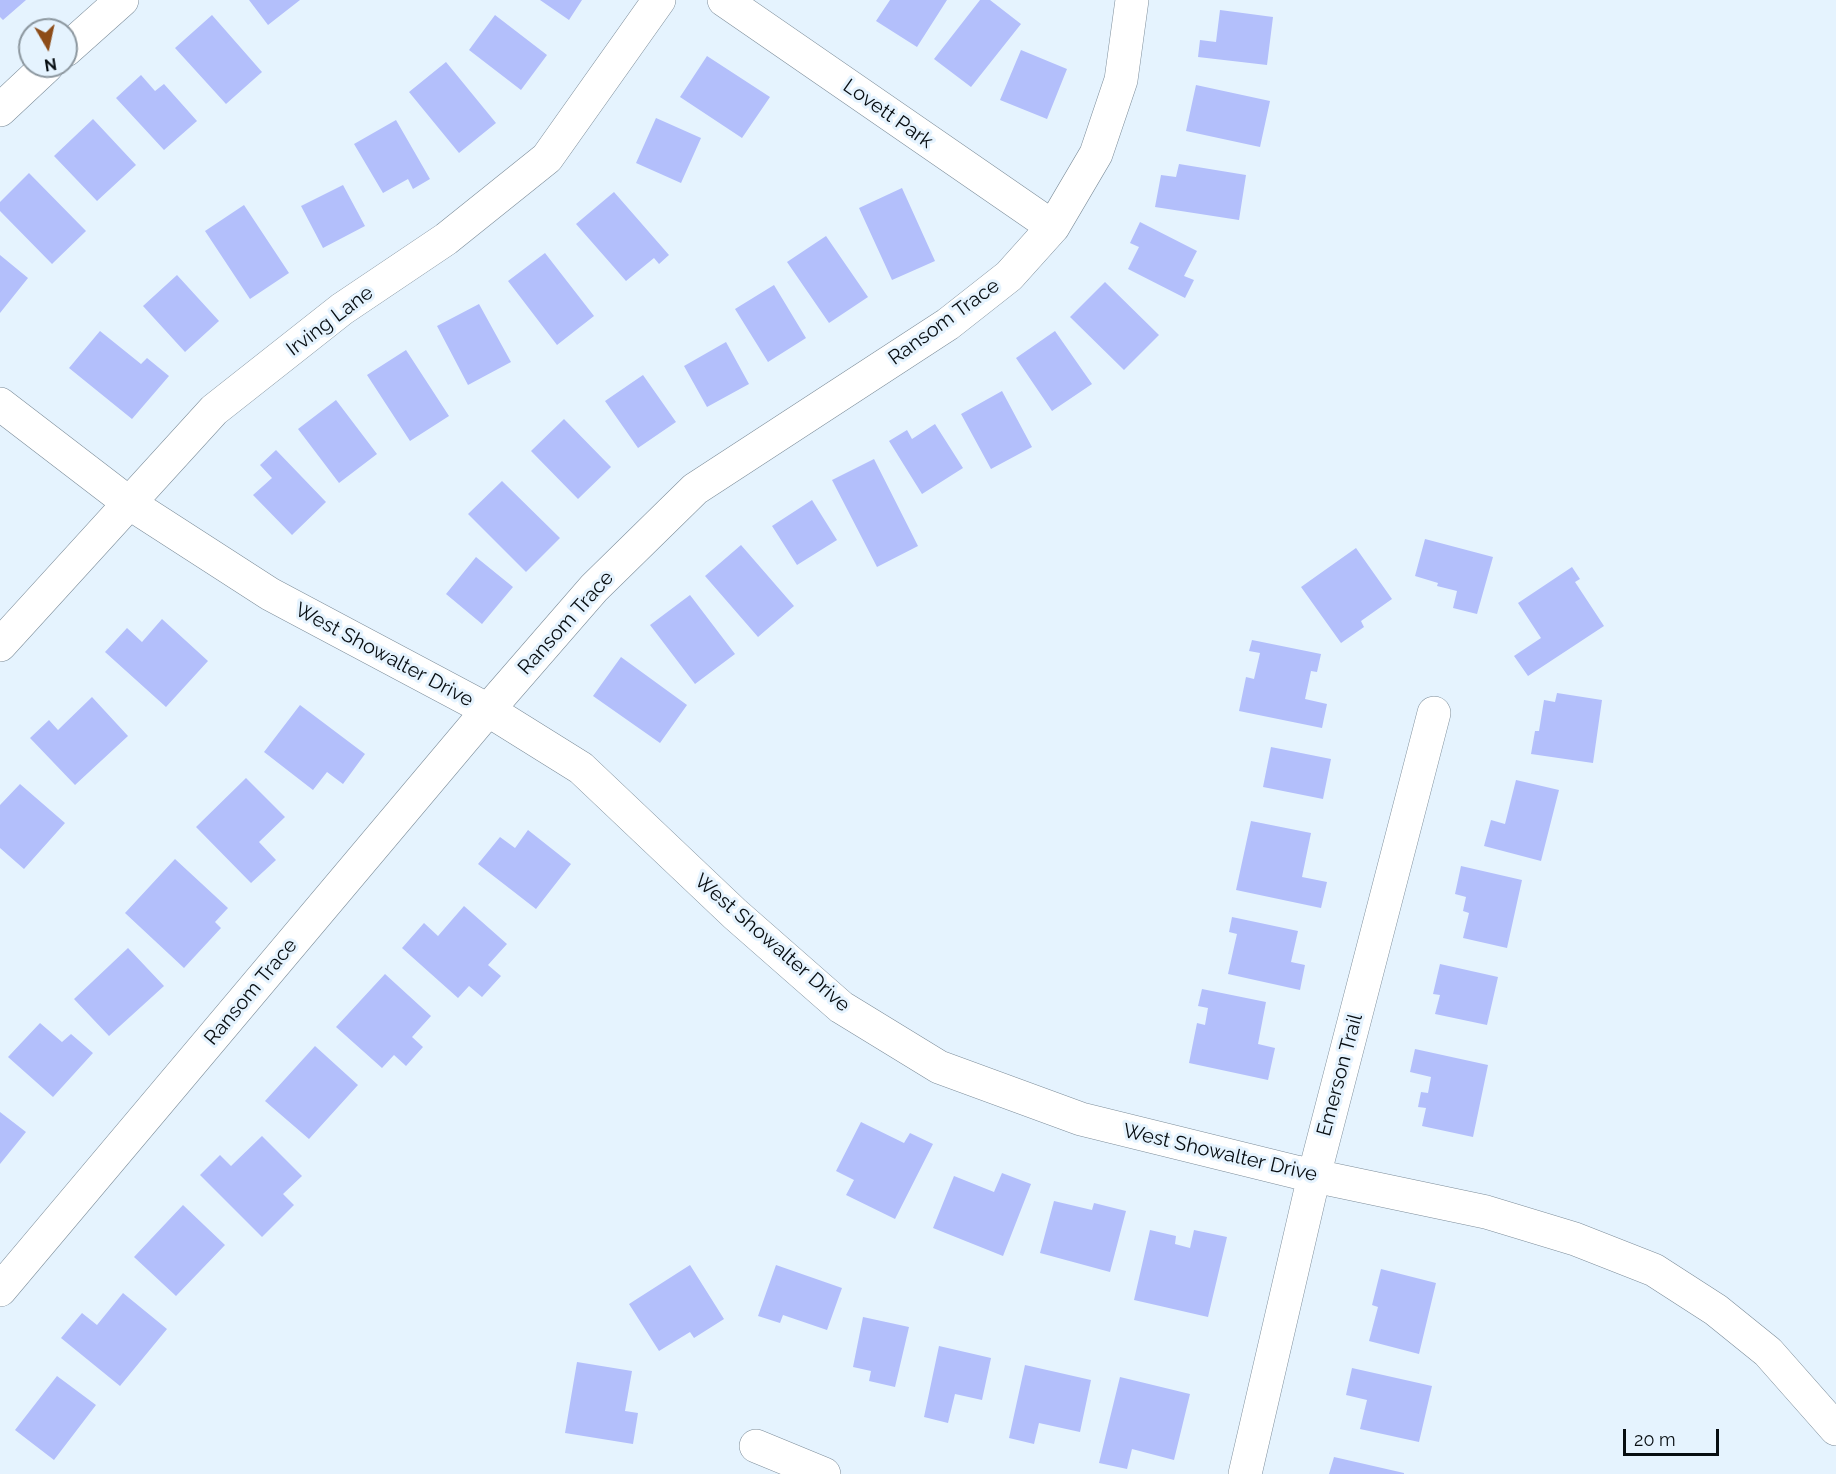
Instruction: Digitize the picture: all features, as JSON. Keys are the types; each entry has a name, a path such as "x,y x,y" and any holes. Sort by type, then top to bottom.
{"street":[{"path":"78,39 122,0"},
{"name":"Irving Lane","path":"0,645 214,410 342,309 446,238 547,158 658,0"},
{"name":"Lovett Park","path":"724,0 1053,227"},
{"name":"Ransom Trace","path":"0,1290 488,710 594,588 695,489 948,324 1009,276 1053,227 1096,154 1121,80 1132,0"},
{"path":"0,110 34,78"},
{"name":"West Showalter Drive","path":"0,404 129,503 270,594 488,710 580,768 735,914 841,1006 939,1067 1081,1119 1314,1176 1486,1212 1575,1239 1654,1270 1716,1310 1768,1352 1836,1429"},
{"name":"Emerson Trail","path":"1245,1474 1314,1176 1434,713"},
{"path":"756,1446 824,1474"}],"building":[{"path":"0,0 26,0 3,20 0,17"},
{"path":"249,0 300,0 268,25"},
{"path":"540,0 582,0 569,20"},
{"path":"890,0 947,0 917,47 876,21"},
{"path":"980,0 990,0 1021,24 971,87 934,59"},
{"path":"1220,10 1273,17 1267,65 1198,57 1200,40 1216,42"},
{"path":"212,15 262,72 226,104 175,48"},
{"path":"495,15 547,55 521,90 469,50"},
{"path":"1021,50 1067,69 1047,119 1000,100"},
{"path":"707,56 770,97 742,138 680,97"},
{"path":"446,62 496,123 459,153 409,92"},
{"path":"141,75 155,91 164,84 197,121 164,150 116,98"},
{"path":"1196,85 1270,101 1260,147 1186,131"},
{"path":"656,118 701,138 681,183 636,163"},
{"path":"93,119 136,165 97,201 54,156"},
{"path":"396,120 430,179 413,189 408,179 383,193 354,144"},
{"path":"1179,164 1246,175 1239,220 1155,207 1161,175 1176,177"},
{"path":"29,173 86,231 52,264 0,211 0,202"},
{"path":"343,185 365,226 323,248 301,206"},
{"path":"902,188 935,261 892,280 859,208"},
{"path":"614,192 669,255 659,264 654,258 626,281 576,224"},
{"path":"244,205 289,273 250,299 205,231"},
{"path":"1140,222 1197,251 1184,276 1194,280 1185,298 1128,269 1139,247 1130,243"},
{"path":"826,236 868,297 829,323 787,262"},
{"path":"545,253 594,316 557,345 508,281"},
{"path":"0,255 28,278 0,313"},
{"path":"177,275 219,321 185,352 143,306"},
{"path":"1105,282 1159,335 1124,370 1070,317"},
{"path":"774,285 806,338 768,362 735,309"},
{"path":"479,304 511,362 468,385 437,326"},
{"path":"100,331 141,364 147,358 169,376 132,419 69,368"},
{"path":"1055,331 1092,384 1052,411 1016,358"},
{"path":"726,342 749,384 707,407 684,366"},
{"path":"406,350 449,416 410,441 367,375"},
{"path":"643,375 676,422 638,448 605,401"},
{"path":"1002,391 1032,447 991,469 961,414"},
{"path":"336,400 377,454 339,483 298,429"},
{"path":"564,419 611,467 578,499 531,451"},
{"path":"935,424 963,468 922,494 889,441 907,430 912,439"},
{"path":"276,450 326,502 292,535 253,495 272,478 260,465"},
{"path":"874,459 918,546 877,567 832,480"},
{"path":"502,481 560,538 526,572 468,514"},
{"path":"812,500 837,540 797,565 772,526"},
{"path":"1425,539 1493,557 1477,614 1453,608 1457,591 1437,586 1438,583 1415,576"},
{"path":"741,545 794,606 758,637 705,576"},
{"path":"1356,548 1392,599 1361,621 1364,627 1341,643 1301,587"},
{"path":"476,557 513,587 482,624 446,594"},
{"path":"1572,567 1580,579 1575,582 1604,626 1528,676 1514,656 1541,638 1518,603"},
{"path":"690,595 735,654 695,684 650,625"},
{"path":"162,619 208,661 166,707 105,652 127,628 142,642"},
{"path":"1252,640 1321,654 1317,672 1311,671 1305,699 1327,704 1322,728 1239,711 1246,677 1254,679 1260,653 1249,651"},
{"path":"621,657 687,705 660,743 593,696"},
{"path":"1557,693 1602,700 1593,763 1531,754 1535,731 1539,731 1544,700 1555,702"},
{"path":"92,697 128,736 75,785 30,738 49,720 58,730"},
{"path":"300,705 365,754 343,784 327,772 313,790 264,752"},
{"path":"1271,747 1331,759 1323,799 1263,787"},
{"path":"246,778 285,817 259,842 276,860 251,883 196,827"},
{"path":"1516,780 1559,790 1541,861 1484,846 1491,820 1505,824"},
{"path":"20,784 65,823 24,869 0,848 0,805"},
{"path":"1251,821 1311,833 1302,877 1327,882 1321,908 1236,890"},
{"path":"528,830 571,864 536,909 478,864 500,837 515,848"},
{"path":"175,859 228,908 215,922 221,928 184,968 125,913"},
{"path":"1461,866 1522,880 1507,948 1463,938 1469,913 1463,911 1466,897 1455,894"},
{"path":"464,906 507,944 488,965 501,976 482,997 469,986 458,998 402,948 424,923 438,936"},
{"path":"1232,917 1298,931 1291,962 1305,965 1300,990 1228,974 1237,934 1229,932"},
{"path":"128,948 164,986 109,1036 74,999"},
{"path":"1440,964 1498,977 1487,1025 1435,1014 1440,995 1433,994"},
{"path":"385,974 431,1016 412,1037 423,1047 406,1066 394,1055 382,1068 336,1027"},
{"path":"1202,989 1266,1002 1258,1044 1275,1048 1268,1080 1189,1063 1197,1023 1205,1025 1208,1008 1198,1006"},
{"path":"40,1023 62,1042 71,1034 93,1053 53,1097 8,1057"},
{"path":"315,1046 358,1085 309,1139 265,1101"},
{"path":"1415,1049 1488,1065 1473,1137 1422,1126 1426,1108 1418,1107 1421,1092 1428,1093 1431,1077 1410,1072"},
{"path":"0,1112 26,1132 0,1164"},
{"path":"861,1122 904,1143 910,1133 933,1144 895,1219 846,1195 854,1180 836,1171"},
{"path":"262,1136 302,1176 283,1194 294,1205 262,1237 200,1175 220,1155 231,1166"},
{"path":"1002,1173 1031,1184 1003,1256 933,1228 954,1176 994,1192"},
{"path":"1054,1201 1092,1210 1094,1203 1126,1211 1110,1272 1040,1253"},
{"path":"183,1205 225,1245 176,1296 134,1257"},
{"path":"1150,1230 1176,1236 1175,1244 1190,1248 1194,1230 1227,1237 1208,1317 1134,1300"},
{"path":"690,1265 724,1319 694,1338 690,1332 659,1351 629,1304"},
{"path":"776,1265 842,1288 827,1330 783,1315 780,1323 758,1316"},
{"path":"1381,1269 1436,1283 1419,1354 1369,1341 1378,1307 1372,1305"},
{"path":"123,1293 167,1329 120,1386 61,1338 82,1313 97,1325"},
{"path":"863,1317 909,1327 895,1387 869,1381 871,1371 853,1367"},
{"path":"939,1346 991,1358 982,1400 955,1394 948,1423 924,1417"},
{"path":"577,1362 632,1371 625,1411 638,1413 633,1444 565,1433"},
{"path":"1025,1365 1091,1380 1080,1432 1039,1423 1034,1444 1009,1438"},
{"path":"1352,1368 1432,1386 1419,1442 1360,1429 1367,1400 1346,1395"},
{"path":"57,1376 96,1405 54,1460 15,1430"},
{"path":"1120,1377 1190,1394 1174,1460 1132,1449 1127,1469 1099,1463"},
{"path":"1334,1457 1404,1473 1404,1474 1329,1474"}]}
